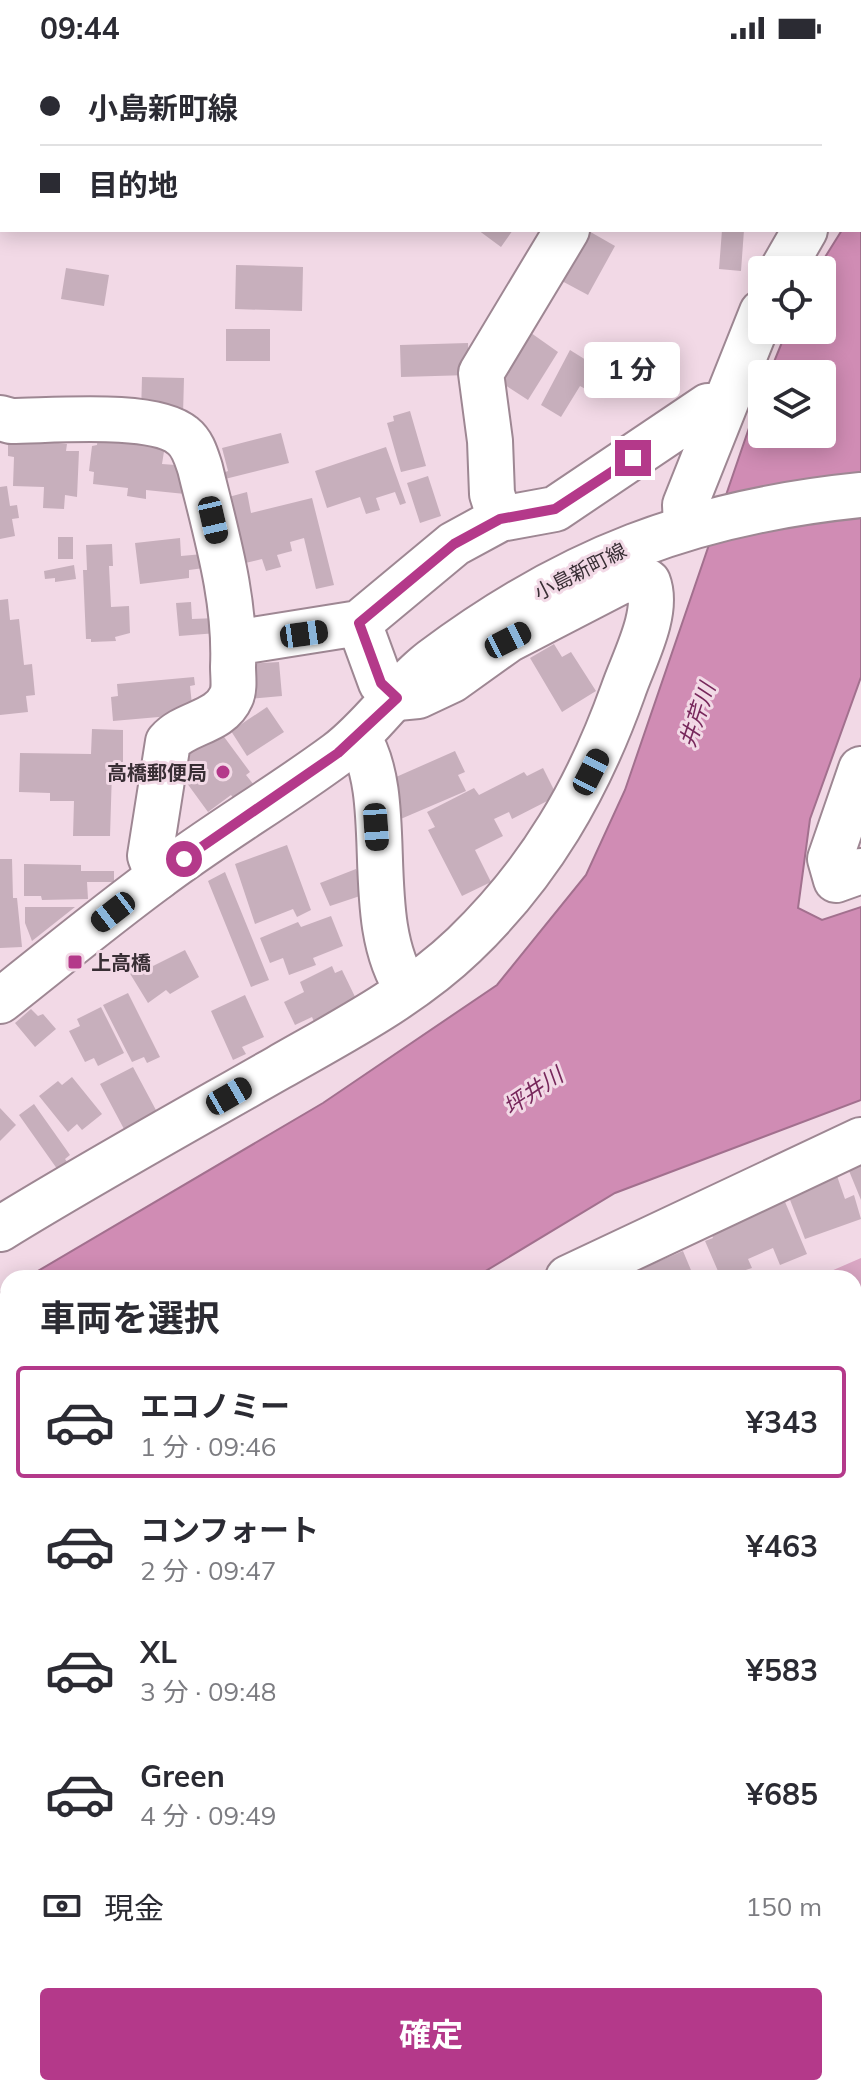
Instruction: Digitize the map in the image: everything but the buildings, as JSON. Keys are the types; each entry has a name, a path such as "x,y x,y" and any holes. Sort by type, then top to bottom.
{"street":[{"path":"500,519 492,494 490,441 481,373 566,232"},
{"path":"790,256 804,232"},
{"path":"695,524 685,505 749,344"},
{"path":"234,643 359,623 454,544 500,519 555,509 708,406 724,406"},
{"path":"0,418 11,421 141,420 181,434 193,448 200,468 231,597 234,643 232,696 219,713 174,734 168,742 150,856 158,877"},
{"name":"小島新町線","path":"0,1001 158,877 358,737 429,663 558,579 628,545 695,524 790,503 861,495"},
{"path":"0,1229 408,990 463,946 516,888 569,816 602,750 646,624 653,594 648,582 624,580 508,640 452,680 418,696 397,698 381,683 359,623"},
{"path":"358,737 372,770 382,911 399,978 408,990"},
{"path":"861,769 852,818 830,859 836,880 861,871"},
{"path":"585,1270 861,1140"}],"shaded area":[{"path":"861,1258 861,1270 833,1270"}],"water":[{"path":"841,232 861,232 861,677 810,819 798,908 822,920 861,907 861,1100 615,1193 487,1270 40,1270 323,1103 497,985 586,875 625,790 748,431 748,448 836,448 836,360 775,360 781,344 836,344 836,256 826,256"}],"place":[{"name":"高橋郵便局","path":"223,772"},
{"name":"上高橋","path":"75,962"}],"route":[{"path":"184,859 338,753 397,698 381,683 359,623 454,544 500,519 555,509 633,458"}],"water label":[{"name":"井芹川","path":"697,715"},
{"name":"坪井川","path":"533,1091"}]}
